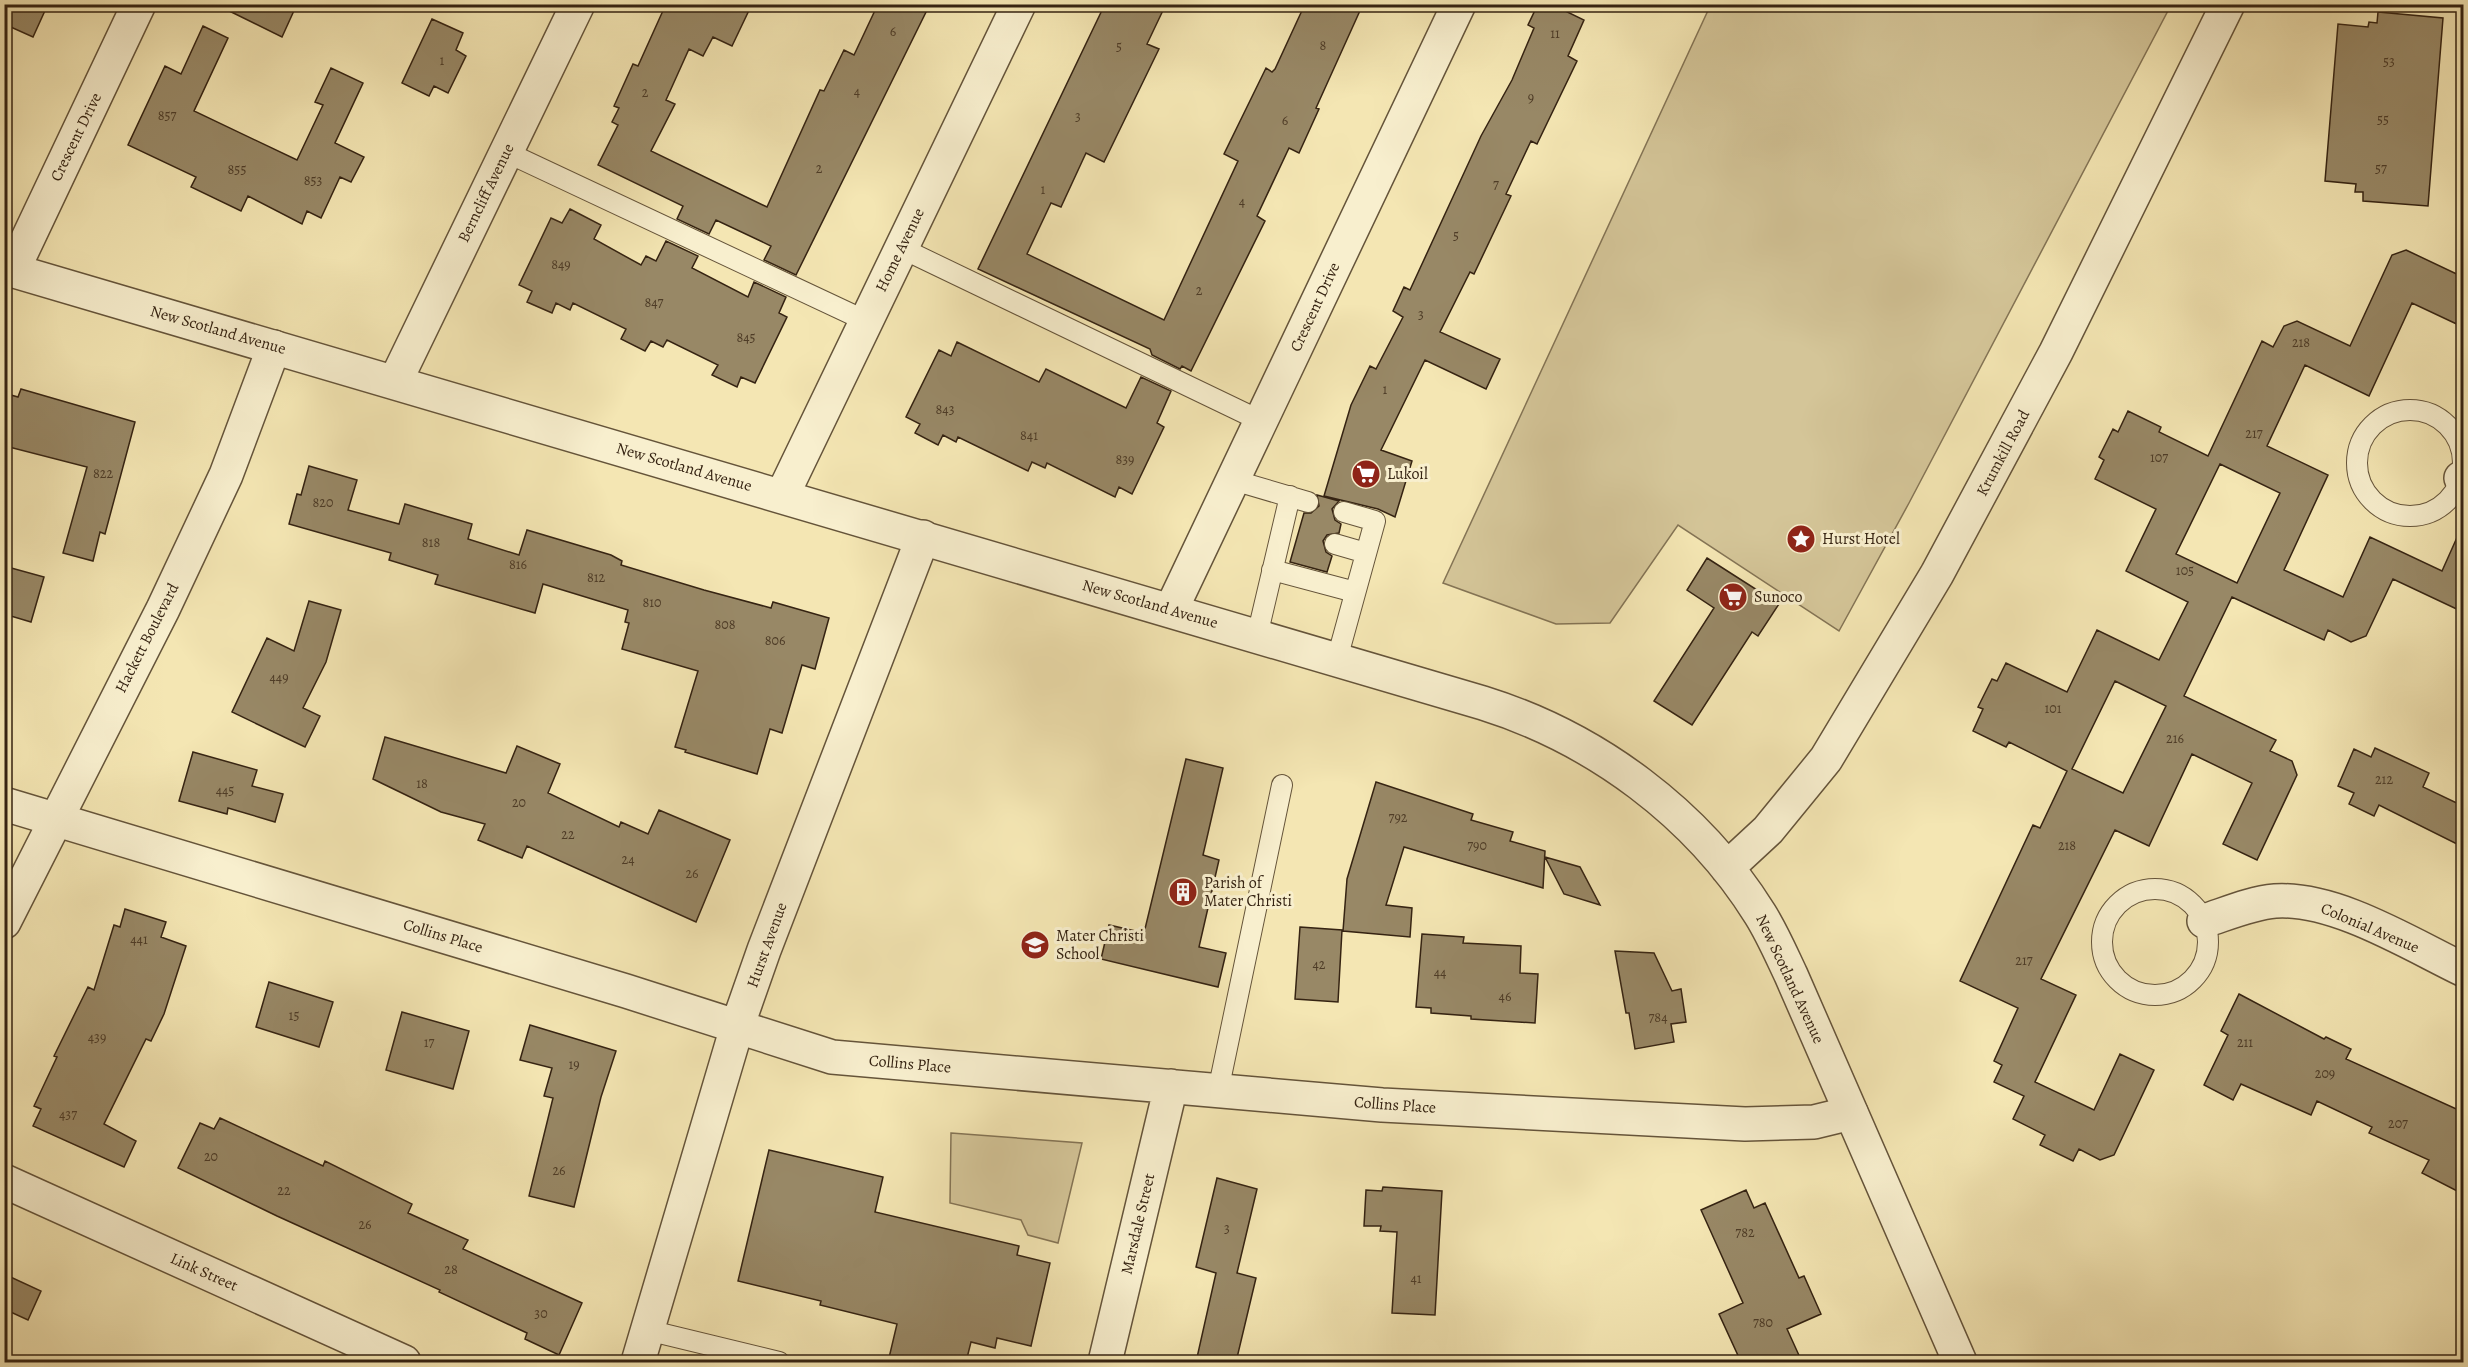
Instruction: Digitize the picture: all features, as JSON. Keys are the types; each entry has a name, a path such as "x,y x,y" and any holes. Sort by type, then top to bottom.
{"street":[{"name":"Crescent Drive","path":"9,269 139,4"},
{"name":"Berncliff Avenue","path":"395,382 578,4"},
{"name":"Home Avenue","path":"782,496 1019,4"},
{"name":"Crescent Drive","path":"1170,610 1459,4"},
{"name":"Krumkill Road","path":"1727,868 1768,830 1797,798 1826,759 1937,574 2056,352 2228,4"},
{"name":"New Scotland Avenue","path":"9,269 1511,711 1563,734 1641,786 1707,844 1762,916 1777,945 1960,1362"},
{"name":"Hackett Boulevard","path":"4,922 163,609 216,496 274,347"},
{"name":"Hurst Avenue","path":"638,1362 737,1028 764,950 922,537"},
{"name":"Collins Place","path":"4,804 626,991 832,1057 1382,1105 1745,1124 1814,1122 1851,1113"},
{"name":"Colonial Avenue","path":"2204,921 2273,901 2327,907 2463,970"},
{"name":"Marsdale Street","path":"1105,1362 1171,1086"},
{"name":"Link Street","path":"4,1181 404,1362"}],"lane":[{"path":"506,152 866,321"},
{"path":"901,248 1261,421"},
{"path":"2410,409 2426,412 2442,420 2457,437 2462,450 2462,479 2444,504 2429,513 2411,516 2395,514 2370,498 2363,487 2358,472 2358,449 2363,437 2382,417 2410,409"},
{"path":"1233,480 1299,499 1291,531 1272,570 1257,636"},
{"path":"1337,659 1375,521 1344,513"},
{"path":"1335,544 1366,553"},
{"path":"1272,570 1355,592"},
{"path":"1218,1091 1282,785"},
{"path":"2154,889 2175,893 2192,904 2204,921 2208,941 2205,962 2193,979 2176,991 2156,995 2135,991 2118,980 2107,963 2103,942 2106,922 2117,905 2134,893 2154,889"},
{"path":"647,1330 779,1362"}],"shaded area":[{"path":"1711,4 2171,5 1909,503 1839,631 1678,525 1610,623 1556,624 1443,583"},
{"path":"951,1133 1082,1143 1058,1243 1028,1235 1021,1220 950,1203"}],"building":[{"path":"4,4 48,4 33,37 4,24"},
{"path":"215,4 297,4 282,37"},
{"path":"666,4 752,4 732,46 713,37 703,56 689,49 666,100 675,104 651,151 767,207 820,90 824,91 844,50 854,55 878,4 930,4 796,275 764,260 771,246 716,220 709,234 677,219 683,206 598,165 618,125 612,122 619,108 614,106 633,64 638,66"},
{"path":"1105,4 1166,4 1147,44 1159,49 1104,162 1086,153 1061,207 1051,203 1027,254 1164,320 1238,161 1224,154 1266,68 1272,72 1275,69 1305,4 1363,4 1316,108 1319,109 1299,153 1289,148 1257,216 1265,221 1191,371 1182,366 1180,369 1152,355 1150,349 978,269"},
{"path":"1538,4 1551,4 1584,20 1568,56 1577,61 1537,144 1531,141 1506,194 1511,196 1474,274 1470,272 1440,332 1500,359 1486,389 1425,360 1381,450 1412,461 1395,517 1378,509 1324,496 1351,405 1370,366 1376,369 1403,317 1393,311 1404,287 1410,290 1481,136 1512,80 1534,28 1528,25"},
{"path":"2378,12 2443,18 2428,206 2363,201 2363,192 2355,192 2356,184 2325,181 2338,24 2368,27 2369,22 2377,23"},
{"path":"432,19 463,33 456,50 466,56 448,93 434,86 429,96 402,83"},
{"path":"203,26 228,38 194,111 297,160 323,105 315,102 331,68 363,83 335,143 364,157 351,182 340,177 321,218 307,211 302,224 248,196 241,211 191,187 196,177 128,145 165,66 181,74"},
{"path":"570,209 601,225 594,239 641,265 646,256 656,261 666,241 698,256 692,268 748,297 754,282 786,297 779,313 787,317 755,383 741,377 737,387 712,375 718,365 667,340 663,347 651,341 645,351 621,339 626,329 573,303 570,310 556,303 552,313 527,302 532,291 519,285 551,218 562,223"},
{"path":"2406,250 2463,277 2463,327 2412,303 2369,396 2305,365 2267,446 2328,475 2284,570 2343,597 2370,537 2442,571 2463,524 2463,612 2393,579 2366,636 2351,642 2328,630 2324,640 2232,597 2184,696 2276,740 2270,751 2292,761 2297,775 2257,860 2223,844 2252,783 2192,754 2149,846 2115,830 2041,979 2076,995 2035,1082 2094,1110 2120,1054 2154,1070 2114,1155 2100,1160 2079,1149 2073,1161 2040,1145 2045,1135 2013,1119 2024,1096 1994,1082 2002,1065 1994,1061 2018,1008 1960,981 2033,825 2040,828 2067,771 2009,742 2006,747 1973,731 1983,709 1978,707 1992,679 1997,681 2006,663 2067,692 2097,630 2159,660 2188,602 2126,571 2156,509 2095,479 2104,460 2099,457 2113,429 2118,432 2128,411 2161,427 2159,432 2208,456 2262,341 2273,347 2284,326 2297,321 2350,346 2392,255","holes":["2220,464 2280,493 2237,583 2176,554","2115,681 2166,706 2123,793 2072,769"]},
{"path":"957,342 1039,382 1046,369 1126,408 1141,377 1171,391 1157,423 1164,427 1132,494 1119,487 1115,497 1047,463 1045,468 1032,462 1028,471 958,437 956,442 943,435 938,445 915,433 920,424 906,417 939,350 951,356"},
{"path":"21,389 135,422 105,534 100,532 93,561 63,553 87,467 9,447 10,444 4,442 4,393 18,397"},
{"path":"309,466 357,480 348,510 399,524 405,504 472,524 468,539 519,555 527,530 611,555 622,561 621,565 704,590 771,608 773,602 829,618 815,669 802,665 782,733 770,729 757,774 685,752 686,750 675,747 698,671 622,649 629,623 625,622 628,610 543,584 535,613 435,584 438,575 389,560 391,553 289,524 297,494 301,495"},
{"path":"1317,495 1339,501 1332,509 1335,520 1341,524 1339,533 1327,535 1323,541 1326,552 1332,556 1327,572 1290,562 1304,513 1311,513 1319,506"},
{"path":"1707,558 1779,604 1758,636 1752,632 1692,725 1654,701 1714,608 1687,590"},
{"path":"4,566 44,577 31,622 4,614"},
{"path":"309,601 341,610 326,662 303,708 320,716 305,747 232,712 267,638 294,651"},
{"path":"385,737 506,773 517,746 560,764 548,793 619,827 621,822 648,834 659,810 730,840 696,922 527,846 522,858 478,840 485,824 441,812 373,779"},
{"path":"2375,748 2429,773 2423,787 2463,806 2463,847 2379,805 2374,816 2349,804 2354,793 2338,786 2354,749 2371,757"},
{"path":"193,752 257,770 252,786 283,794 275,822 228,808 227,814 179,801"},
{"name":"Parish of Mater Christi","path":"1186,759 1223,768 1203,855 1219,860 1199,947 1226,953 1218,987 1101,959 1109,925 1144,933"},
{"path":"1376,782 1473,814 1471,820 1513,832 1510,841 1545,851 1543,888 1404,847 1386,905 1412,908 1410,937 1343,931 1347,879"},
{"path":"1545,857 1580,867 1600,905 1564,894"},
{"path":"125,909 166,922 161,937 186,946 164,1014 151,1041 146,1039 104,1124 136,1141 124,1167 33,1126 41,1109 34,1106 57,1057 54,1056 88,987 94,990 114,925 120,927"},
{"path":"1300,927 1342,930 1338,1002 1295,999"},
{"path":"1422,934 1464,937 1463,943 1521,946 1520,973 1538,974 1535,1023 1471,1019 1471,1016 1431,1013 1431,1008 1416,1007"},
{"path":"1615,951 1654,953 1672,991 1681,989 1686,1022 1671,1024 1674,1042 1635,1049"},
{"path":"269,982 333,1002 319,1047 256,1027"},
{"path":"2239,994 2324,1039 2326,1037 2351,1049 2346,1059 2463,1112 2463,1194 2422,1173 2429,1160 2369,1133 2372,1127 2317,1101 2311,1115 2241,1084 2233,1100 2204,1085 2228,1035 2221,1031"},
{"path":"402,1012 469,1031 453,1089 386,1070"},
{"path":"530,1025 616,1051 601,1097 574,1207 529,1196 553,1098 544,1096 552,1068 520,1060"},
{"path":"220,1118 323,1166 325,1161 412,1204 408,1213 468,1240 463,1249 582,1303 559,1355 525,1339 527,1333 439,1292 440,1290 178,1168 200,1123 214,1129"},
{"path":"769,1150 883,1177 875,1212 1019,1246 1017,1255 1050,1263 1031,1346 997,1338 995,1348 971,1342 966,1362 888,1362 897,1324 820,1305 821,1301 738,1281"},
{"path":"1217,1178 1257,1189 1237,1273 1256,1278 1236,1362 1196,1362 1216,1273 1196,1267"},
{"path":"1383,1187 1442,1191 1435,1315 1392,1313 1397,1232 1380,1231 1381,1226 1364,1226 1366,1190 1382,1191"},
{"path":"1746,1190 1754,1208 1765,1203 1799,1278 1804,1276 1821,1314 1787,1329 1802,1362 1741,1362 1719,1314 1743,1303 1701,1210"},
{"path":"4,1274 41,1291 28,1320 4,1309"}],"place":[{"name":"Lukoil","path":"1366,474"},
{"name":"Hurst Hotel","path":"1801,539"},
{"name":"Sunoco","path":"1733,597"},
{"name":"Parish of Mater Christi","path":"1183,892"},
{"name":"Mater Christi School","path":"1035,945"}]}
